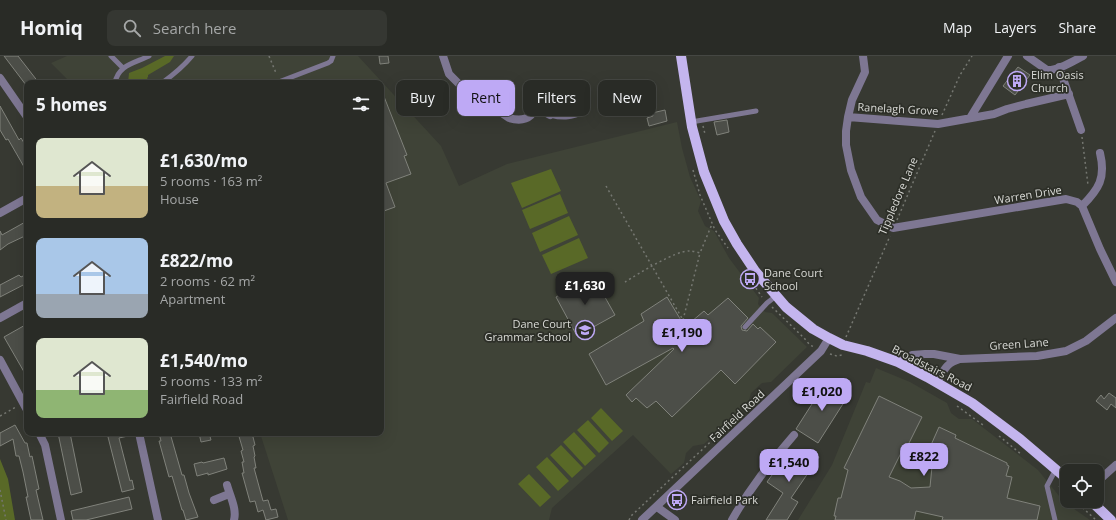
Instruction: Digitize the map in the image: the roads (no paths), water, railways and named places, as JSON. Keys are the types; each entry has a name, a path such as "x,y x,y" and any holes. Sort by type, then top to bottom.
{"main road":[{"name":"Broadstairs Road","path":"681,56 691,122 704,172 724,221 737,244 755,271 776,296 800,320 829,338 898,362 937,382 972,403 1020,439 1054,474 1060,476"},
{"path":"1098,508 1111,520"}],"street":[{"path":"443,56 449,74 458,83 509,118 523,120 530,116"},
{"path":"848,117 852,100 865,72 863,56"},
{"path":"970,118 1008,56"},
{"path":"1027,56 1046,70 1059,67 1083,56"},
{"path":"1059,67 1081,130"},
{"path":"0,78 24,113"},
{"name":"Ranelagh Grove","path":"848,117 938,124 994,114 1013,107 1069,94"},
{"name":"Warren Drive","path":"848,117 846,145 851,170 861,197 877,220 893,228 1066,199 1077,202 1082,206"},
{"path":"1100,154 1102,161 1101,178 1090,198 1082,206 1116,282"},
{"path":"0,213 24,200"},
{"path":"0,318 24,305"},
{"name":"Green Lane","path":"898,362 912,355 925,354 960,358 1037,356 1066,351 1086,341 1116,318"},
{"name":"Fairfield Road","path":"642,520 821,351 829,338"},
{"path":"934,354 943,359 947,365 937,382"},
{"name":"Green Lane","path":"947,365 960,358"},
{"path":"0,360 24,399"},
{"path":"732,520 744,498 767,467 794,435"},
{"path":"41,436 45,444 61,520"},
{"path":"140,436 158,520"},
{"path":"1104,476 1116,465"},
{"path":"227,485 234,508 234,520"},
{"path":"214,500 229,494"},
{"path":"656,507 675,520"}],"lane":[{"path":"111,56 123,68"},
{"path":"116,80 118,72 123,68 149,56"},
{"path":"167,80 172,77 192,56"},
{"path":"284,80 328,63 331,61 333,56"},
{"path":"691,122 756,111"},
{"path":"554,116 561,118 575,116"},
{"path":"745,327 767,303 776,296"},
{"path":"1054,474 1047,486 1055,520"}],"place":[{"name":"Elim Oasis Church","path":"1017,81"},
{"name":"Dane Court School","path":"750,279"},
{"name":"Dane Court Grammar School","path":"585,330"},
{"name":"Fairfield Park","path":"677,500"}]}
